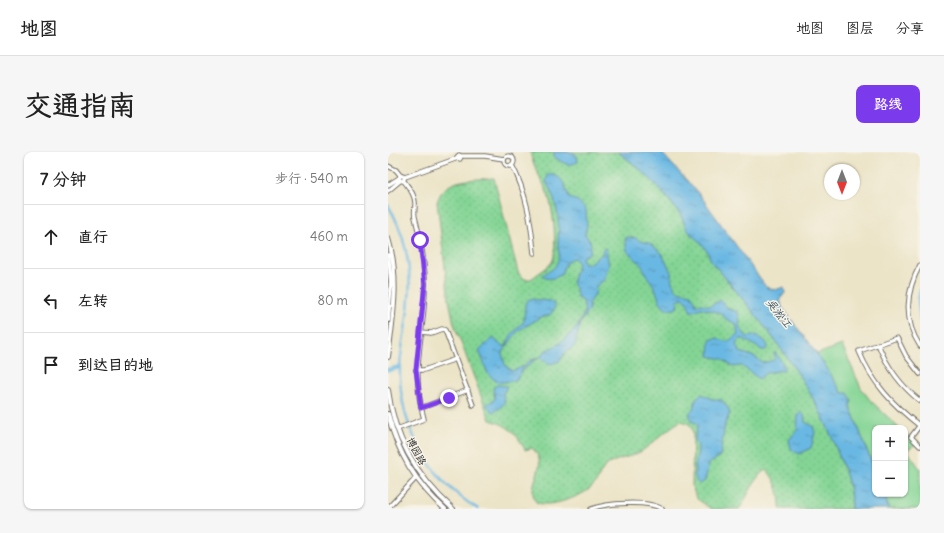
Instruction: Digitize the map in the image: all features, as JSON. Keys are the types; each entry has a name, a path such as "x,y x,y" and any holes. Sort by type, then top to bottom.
{"main road":[{"path":"388,238 394,262 396,291 388,357"},
{"path":"388,255 391,281 388,320"},
{"name":"博园路","path":"388,390 397,429 415,467 431,488 445,502 446,508"},
{"name":"博园路","path":"388,414 398,445 416,478 446,508"}],"street":[{"path":"504,159 509,154 514,160 512,165 522,186 528,207 534,254"},
{"path":"388,185 402,178 459,157 485,156 504,159"},
{"path":"504,159 507,165 512,165"},
{"path":"388,166 396,170 414,197 414,213 424,263 425,291 416,370 421,408 424,418 397,429"},
{"path":"388,191 402,178"},
{"path":"920,264 912,281 908,309 911,327 920,346"},
{"path":"421,332 429,333 442,329 445,330 473,405"},
{"path":"920,374 906,356 897,338 859,351 877,386 892,403 920,427 911,438 920,446"},
{"path":"878,344 886,361 896,376 920,401"},
{"path":"416,370 424,370 456,358"},
{"path":"421,408 468,390"},
{"path":"388,508 416,478"},
{"path":"591,509 609,505 652,504 662,509"}],"green space":[{"path":"530,152 618,152 648,175 657,185 680,214 691,235 698,239 707,250 714,266 771,335 802,380 829,430 842,462 849,488 851,509 780,509 780,499 777,488 773,478 767,470 763,472 755,481 739,509 711,509 696,498 692,485 693,431 687,423 681,421 640,452 610,463 601,472 595,484 583,493 558,503 542,504 536,502 533,495 533,488 539,468 537,455 532,448 525,450 519,439 507,427 490,420 454,324 449,300 437,202 446,188 452,184 460,181 494,178 518,272 526,279 532,278 552,262 554,257 555,240 550,201 533,163"},
{"path":"842,345 861,388 870,400 896,425 872,425 872,463 850,406 817,354"},
{"path":"908,436 917,443 908,449"},
{"path":"908,451 920,469 920,509 889,509 885,497 908,497"}],"water":[{"path":"554,152 572,152 577,156 578,162 571,164 563,163 554,157"},
{"name":"吴淞江","path":"618,152 661,152 700,195 766,287 775,290 784,287 785,293 780,299 782,307 825,365 842,393 848,393 852,401 850,406 872,463 872,497 885,497 889,509 851,509 849,488 842,462 829,430 802,380 771,335 715,267 706,250 689,232 681,215 665,195 636,166"},
{"path":"548,175 557,176 560,178 565,185 569,198 578,201 586,209 587,226 585,234 591,243 590,253 582,257 584,263 588,264 602,254 603,249 606,248 609,265 604,280 596,286 595,295 589,303 589,310 580,323 575,346 565,353 560,361 550,364 541,358 532,361 531,364 522,370 516,380 498,383 488,374 479,350 493,338 501,345 506,346 511,335 524,321 525,304 529,299 550,301 554,304 555,308 550,315 541,317 518,331 502,353 505,365 512,371 525,366 529,361 542,356 546,350 556,346 575,330 585,312 583,301 577,298 576,289 572,283 578,264 575,258 568,261 564,266 562,274 555,278 550,279 542,276 555,267 559,255 557,210 553,196 546,182"},
{"path":"628,237 636,238 640,241 649,243 661,252 671,272 672,282 677,291 691,294 697,305 702,304 709,306 721,300 727,308 738,312 740,321 739,327 747,337 757,335 765,341 768,346 766,350 762,350 744,339 740,339 736,345 740,352 755,357 763,363 774,360 775,352 784,365 784,370 766,373 759,379 742,366 733,367 722,359 709,356 710,340 717,338 724,341 730,340 738,334 736,324 726,319 721,313 701,308 691,312 687,302 683,298 678,300 677,308 668,309 665,307 658,297 655,288 642,266 627,251 625,239"},
{"path":"497,385 507,386 503,394 505,402 499,409 493,412 486,405 495,399 493,388"},
{"path":"702,394 712,399 722,400 730,413 725,424 720,456 709,464 705,481 699,484 695,477 698,445 695,437 698,424 691,421 689,413 693,409 696,398"},
{"path":"801,412 804,415 805,422 813,426 815,433 811,448 799,454 791,449 789,440 797,430 798,415"}],"waterway":[{"path":"388,205 394,215 406,250 410,286 400,367 404,409 411,430 431,466 460,497 478,509"},
{"path":"920,290 918,301 920,320"},
{"path":"388,370 400,367"}],"route":[{"path":"420,240 424,263 425,291 416,370 418,397 421,408 449,398"}]}
